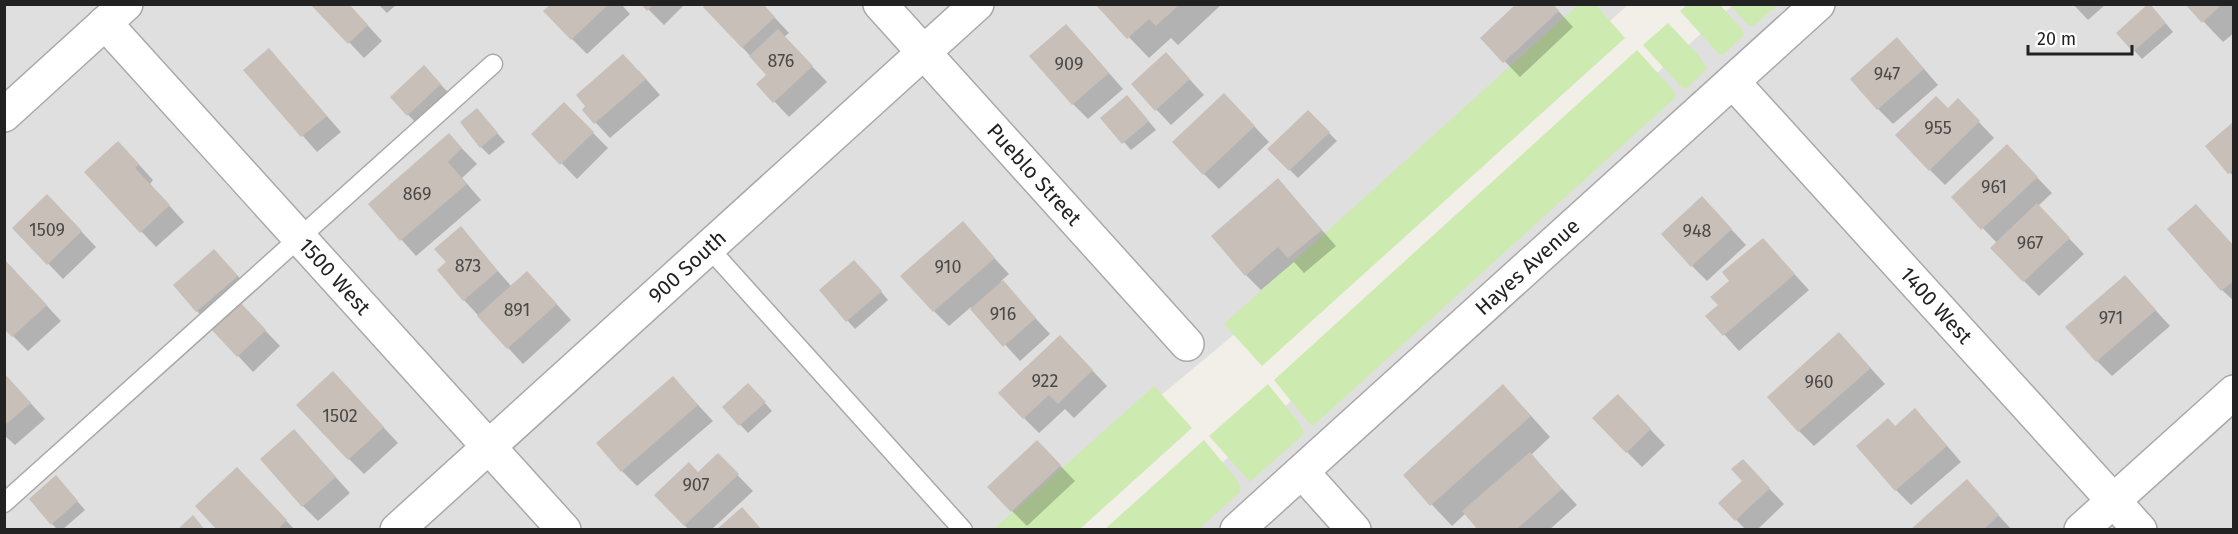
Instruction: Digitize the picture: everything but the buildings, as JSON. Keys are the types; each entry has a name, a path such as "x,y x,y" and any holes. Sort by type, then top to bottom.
{"street":[{"name":"Pueblo Street","path":"880,4 1187,344"},
{"name":"900 South","path":"397,530 977,4"},
{"name":"Hayes Avenue","path":"1237,530 1818,4"},
{"path":"4,115 116,14"},
{"name":"1500 West","path":"116,14 299,237 564,530"},
{"name":"1400 West","path":"1733,82 2139,530"},
{"path":"2081,530 2234,392"},
{"path":"1302,472 1354,530"}],"lane":[{"path":"4,503 493,64"},
{"path":"708,247 963,530"}],"shaded area":[{"path":"4,5 1628,5 999,530 5,529"},
{"path":"1733,5 2233,5 2233,529 1147,530"}],"green space":[{"path":"1579,4 1596,5 1625,38 1262,366 1224,324"},
{"path":"1687,5 1720,5 1742,29 1744,35 1723,55 1718,53 1680,11"},
{"path":"1730,5 1778,5 1753,26 1748,25"},
{"path":"1668,23 1700,57 1707,69 1686,89 1681,87 1643,45"},
{"path":"1637,50 1674,91 1676,97 1313,426 1308,422 1274,380"},
{"path":"1268,384 1300,424 1304,434 1250,482 1209,436"},
{"path":"1154,386 1192,428 1080,529 994,529"},
{"path":"1204,440 1238,481 1241,491 1199,529 1105,529"}]}
